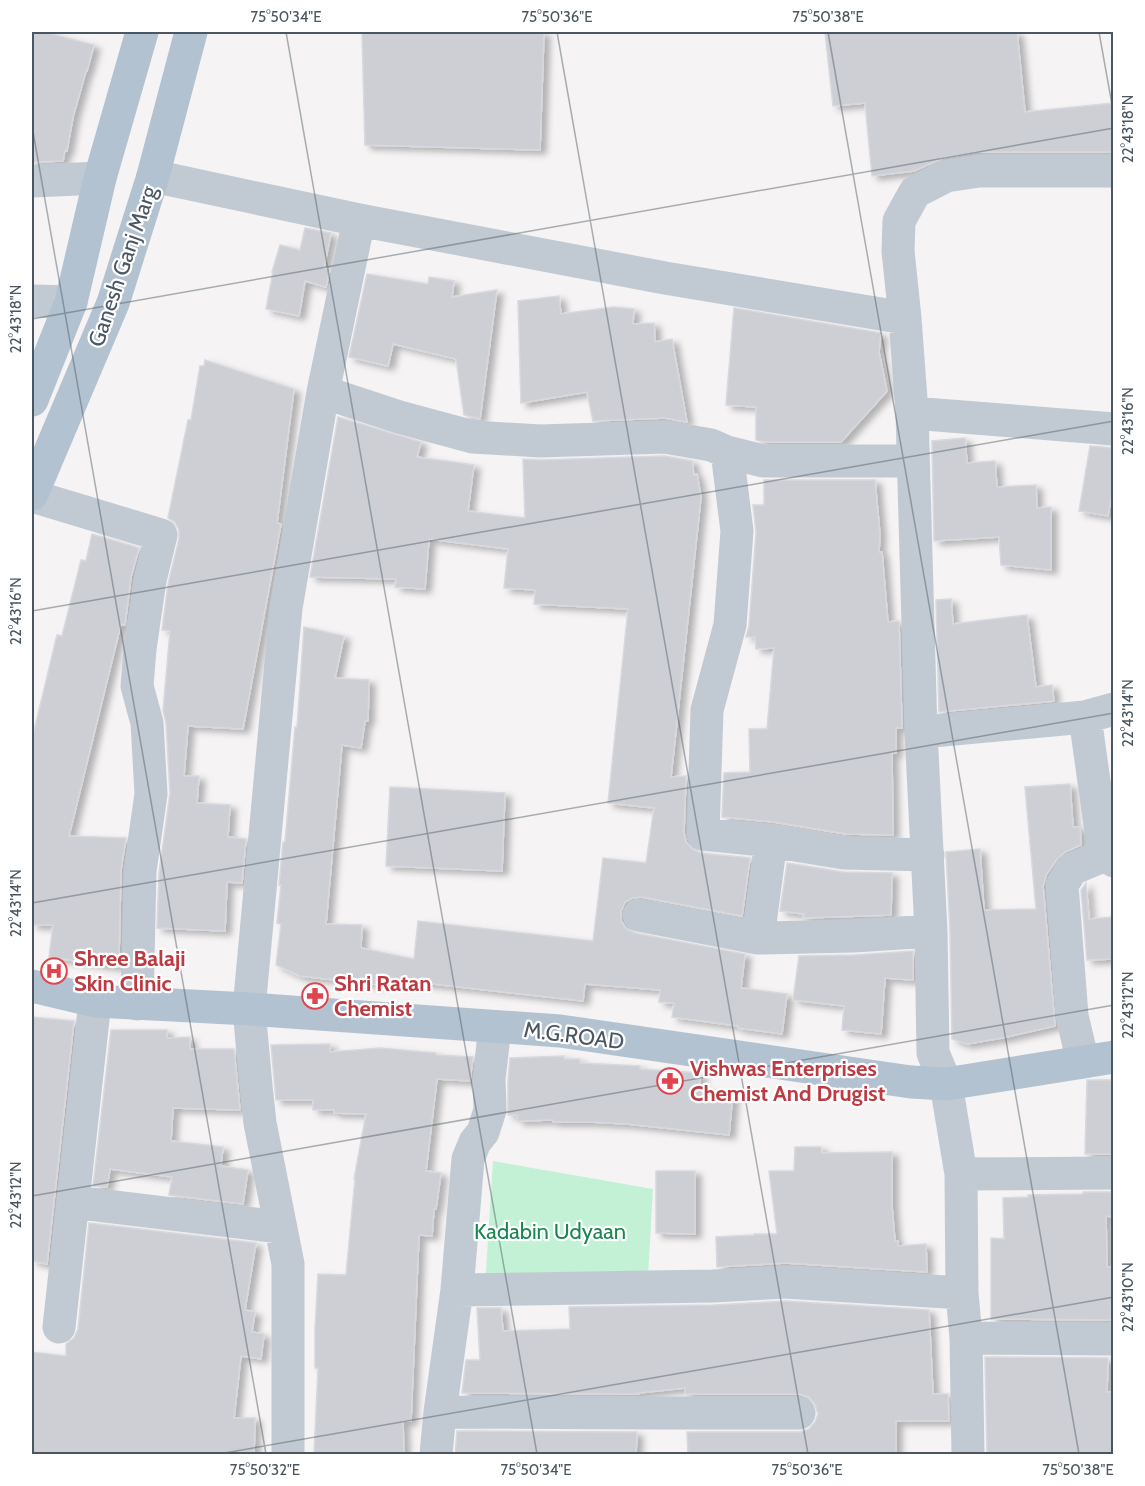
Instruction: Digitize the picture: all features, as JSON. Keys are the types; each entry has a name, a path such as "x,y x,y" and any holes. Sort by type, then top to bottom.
{"main road":[{"path":"32,400 71,302 100,178 142,32"},
{"name":"Ganesh Ganj Marg","path":"32,495 113,303 153,176 191,32"},
{"name":"M.G.ROAD","path":"32,986 95,1001 249,1009 560,1031 912,1082 946,1084 1098,1060"}],"street":[{"path":"968,1455 966,1338 962,1293 961,1174 946,1084 933,1053 931,931 921,732 912,413 898,251 899,221 915,192 946,176 979,171 1113,171"},
{"path":"153,176 359,220 665,278 905,318"},
{"path":"32,182 100,178"},
{"path":"288,1455 288,1264 260,1123 249,1009 286,608 323,392 359,220"},
{"path":"32,302 71,302"},
{"path":"323,392 399,417 472,437 540,441 665,437 711,445 727,452 763,461 912,461"},
{"path":"912,413 1113,429"},
{"path":"727,452 737,531 730,625 707,710 703,834 771,841 844,853 928,855"},
{"path":"32,495 160,535 150,580 136,687 147,723 151,794 140,871 137,1004"},
{"path":"921,732 1099,713 1103,846 1110,858 1071,869 1062,885 1072,1016 1098,1060"},
{"path":"758,938 771,841"},
{"path":"639,915 758,938 854,936 931,931"},
{"path":"59,1327 95,1001"},
{"path":"436,1455 457,1290 468,1159 475,1142 483,1132 490,1110 489,1078 495,1027"},
{"path":"961,1174 1113,1173"},
{"path":"73,1202 280,1227"},
{"path":"457,1290 713,1286 785,1282 962,1293"},
{"path":"966,1338 1113,1339"},
{"path":"440,1412 799,1413"}],"green space":[{"name":"Kadabin Udyaan","path":"493,1161 653,1189 647,1294 485,1288"}],"building":[{"path":"32,32 45,32 94,45 63,161 32,162"},
{"path":"362,32 544,32 540,150 365,145"},
{"path":"825,32 1017,32 1025,112 1113,103 1113,152 976,152 943,158 914,171 872,176 865,103 833,106"},
{"path":"305,228 331,233 324,268 330,269 326,287 305,281 299,316 266,309 272,272 280,245 300,250"},
{"path":"367,274 428,284 429,277 454,281 452,297 497,290 480,419 464,415 456,359 393,344 388,366 349,357"},
{"path":"559,296 561,314 613,307 634,309 633,324 654,323 655,342 672,339 687,422 665,418 593,421 587,392 521,403 518,301"},
{"path":"734,308 881,333 879,352 887,391 841,442 756,440 756,407 726,405"},
{"path":"205,360 294,389 277,523 281,524 243,729 188,726 184,776 199,776 197,803 230,805 228,837 246,839 242,883 227,882 225,931 157,928 159,873 170,793 166,722 163,711 170,631 162,630 168,584 179,539 179,530 175,522 168,518 188,420 191,420 200,366 204,366"},
{"path":"338,417 421,442 417,457 474,465 468,511 525,518 523,459 664,456 692,461 701,497 671,777 686,776 684,833 686,842 692,849 701,853 750,858 742,916 642,897 632,898 625,902 621,911 621,921 626,929 635,933 745,954 741,988 787,994 782,1034 672,1017 674,1003 659,1002 660,990 585,984 583,1001 381,978 380,985 300,976 276,965 281,924 277,923 281,885 279,885 295,727 297,728 304,627 344,636 335,678 369,680 368,721 365,721 361,748 342,745 326,924 362,925 361,948 414,959 418,921 593,941 603,858 646,863 654,808 608,803 628,609 534,604 535,590 504,588 508,549 429,539 425,589 395,587 396,579 310,577"},
{"path":"965,438 967,463 995,461 997,487 1036,485 1037,508 1051,507 1051,570 1001,565 999,537 934,541 932,441"},
{"path":"1090,446 1113,448 1113,486 1108,516 1079,511"},
{"path":"764,480 875,480 880,535 879,552 882,552 888,622 899,621 902,728 896,728 896,753 892,753 893,835 846,834 774,822 722,817 724,773 750,772 749,729 767,729 774,648 756,649 755,637 746,637 749,626 756,532 753,505 764,505"},
{"path":"92,534 139,548 131,577 125,625 121,624 69,836 126,838 121,870 118,967 49,957 53,925 32,925 32,739 57,635 62,636 81,560 86,561"},
{"path":"951,599 953,624 1027,615 1036,687 1052,685 1054,701 939,712 936,600"},
{"path":"1070,784 1073,827 1080,827 1081,845 1065,852 1057,859 1046,875 1043,886 1055,1026 967,1044 952,1039 946,852 980,849 984,910 1036,909 1025,787"},
{"path":"390,787 505,793 502,871 386,866"},
{"path":"787,863 843,872 892,873 891,915 803,918 804,914 780,911"},
{"path":"1086,883 1089,919 1113,917 1113,959 1087,960 1081,890"},
{"path":"913,951 913,980 885,978 881,1034 842,1030 844,1006 793,1000 799,956"},
{"path":"32,1017 74,1021 47,1264 32,1261"},
{"path":"111,1030 167,1030 167,1038 190,1037 190,1049 234,1049 240,1110 173,1108 171,1141 223,1147 221,1166 248,1170 243,1204 169,1195 172,1177 110,1169 107,1187 93,1186"},
{"path":"330,1044 330,1052 380,1048 473,1057 470,1081 437,1079 426,1171 441,1173 436,1209 434,1209 432,1236 419,1235 411,1421 403,1421 404,1455 314,1455 318,1368 315,1368 318,1274 346,1275 354,1179 366,1114 313,1110 313,1100 276,1100 271,1045"},
{"path":"564,1056 564,1059 580,1059 580,1063 640,1066 640,1069 701,1073 699,1089 733,1092 729,1135 627,1124 553,1122 553,1120 518,1121 517,1115 508,1115 510,1058"},
{"path":"1087,1080 1113,1080 1113,1154 1085,1154"},
{"path":"795,1147 821,1147 822,1153 892,1152 892,1206 895,1241 898,1241 898,1246 926,1244 927,1272 786,1263 717,1267 716,1237 777,1234 769,1171 794,1171"},
{"path":"656,1171 695,1171 695,1234 656,1233"},
{"path":"1083,1192 1113,1192 1113,1217 1106,1216 1107,1267 1113,1267 1111,1320 991,1319 991,1238 1004,1239 1003,1198 1083,1194"},
{"path":"89,1223 256,1243 245,1310 255,1312 252,1332 264,1334 261,1359 241,1356 234,1418 255,1418 254,1455 32,1455 32,1352 66,1356 66,1344 74,1338 78,1329"},
{"path":"785,1301 929,1310 933,1394 948,1394 949,1421 896,1421 896,1455 688,1455 687,1432 800,1432 809,1429 815,1422 818,1414 815,1404 809,1397 799,1394 685,1394 685,1388 639,1394 462,1393 466,1360 480,1360 477,1308 501,1308 503,1331 570,1329 569,1307 714,1305"},
{"path":"985,1357 1108,1358 1107,1392 1113,1392 1113,1455 987,1455"},
{"path":"457,1431 637,1432 636,1455 455,1455"}],"place":[{"name":"Shree Balaji Skin Clinic","path":"54,971"},
{"name":"Shri Ratan Chemist","path":"315,996"},
{"name":"Vishwas Enterprises Chemist And Drugist","path":"670,1081"}]}
